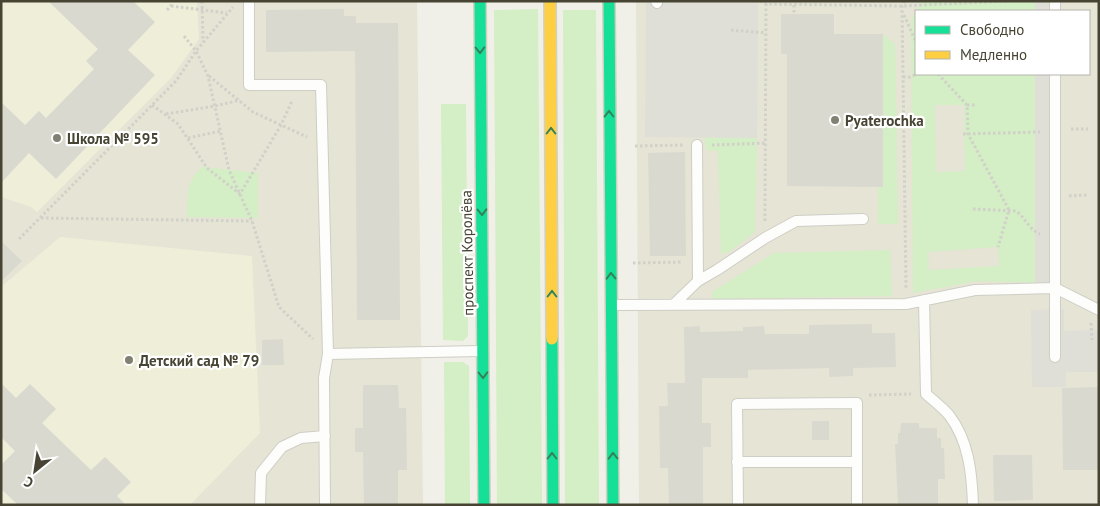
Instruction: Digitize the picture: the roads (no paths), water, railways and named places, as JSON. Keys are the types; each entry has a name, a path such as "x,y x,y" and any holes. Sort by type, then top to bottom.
{"street":[{"name":"проспект Королёва","path":"480,1 484,505"},
{"path":"550,1 553,505"},
{"path":"609,1 613,505"}],"lane":[{"path":"249,1 249,84 322,85 328,354 324,378 326,505"},
{"path":"1055,75 1055,357"},
{"path":"697,145 698,281"},
{"path":"673,305 698,281 765,238 796,221 863,219"},
{"path":"611,306 906,304 975,290 1055,288 1099,310"},
{"path":"924,300 926,394 949,416 966,444 973,483 973,505"},
{"path":"328,354 483,351"},
{"path":"738,505 737,404 857,403 857,505"},
{"path":"260,505 261,473 282,447 301,438 325,436"},
{"path":"737,462 857,462"}],"place":[{"name":"Pyaterochka","path":"835,120"},
{"name":"Школа № 595","path":"57,138"},
{"name":"Детский сад № 79","path":"129,360"}]}
